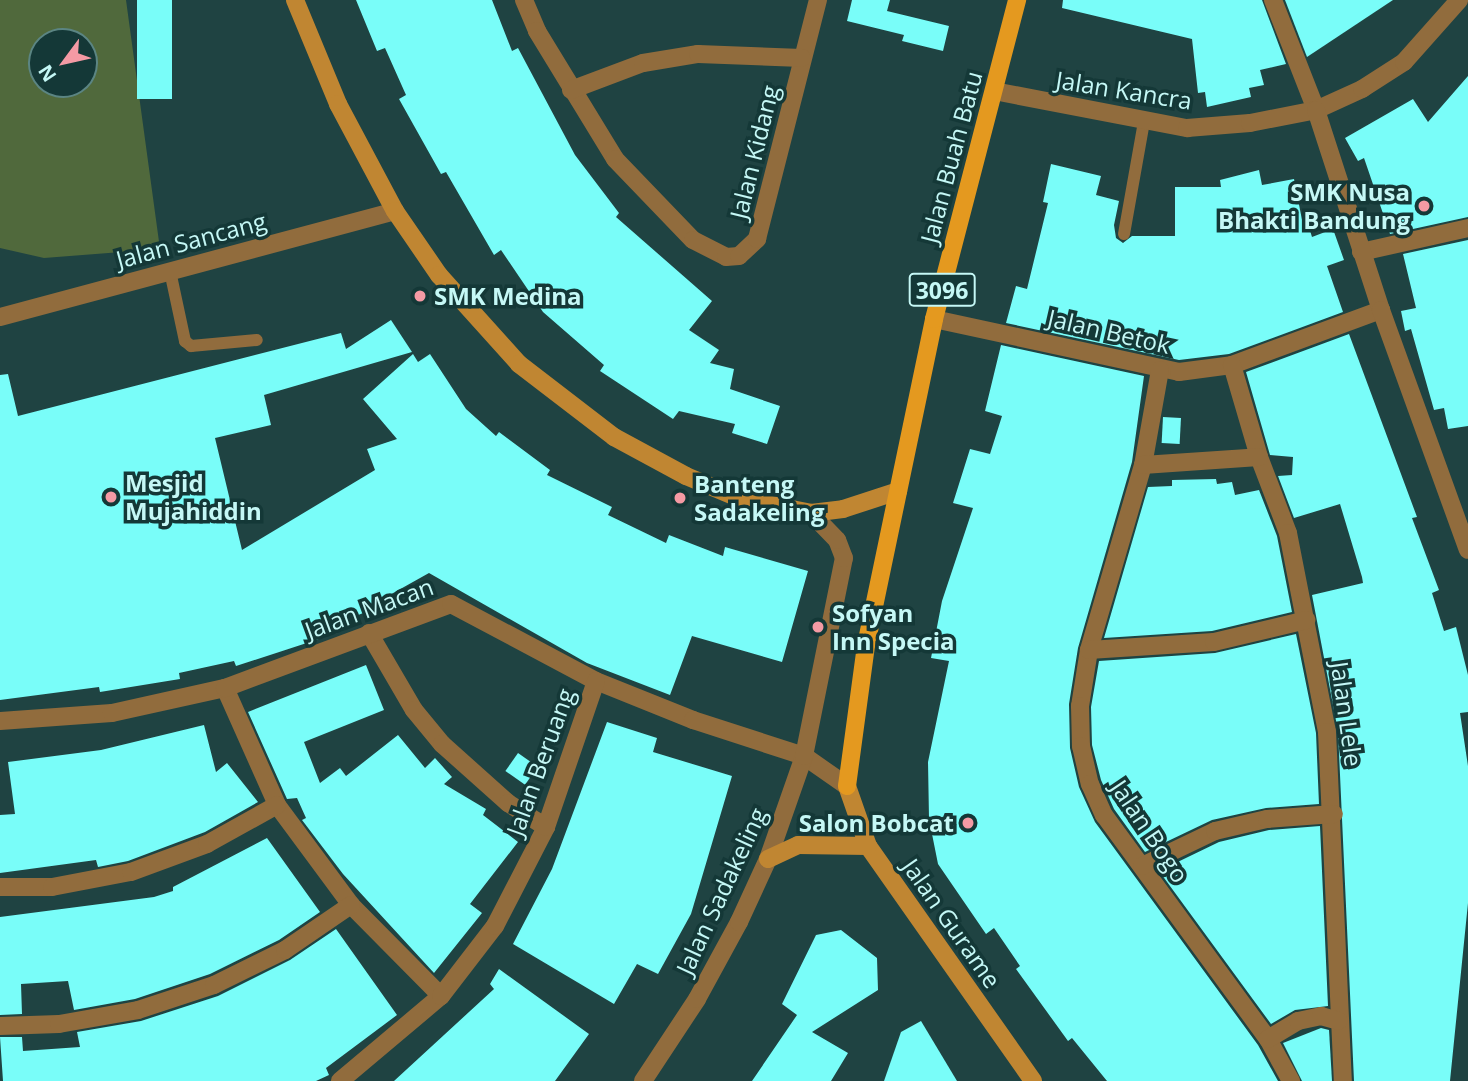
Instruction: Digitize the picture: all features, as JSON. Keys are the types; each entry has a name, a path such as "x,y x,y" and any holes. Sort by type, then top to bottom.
{"main road":[{"path":"295,0 338,104 395,211 439,275 519,364 614,437 686,476 741,499 811,513 843,509 898,491 866,645 847,786"},
{"name":"Jalan Buah Batu","path":"898,491 934,319 1017,0"},
{"name":"Jalan Gurame","path":"847,786 868,846 1033,1081"},
{"path":"768,859 799,845 836,842 868,846"}],"street":[{"name":"Jalan Kidang","path":"524,0 571,90 615,159 692,240 713,254 739,256 757,239 818,0"},
{"path":"1273,0 1316,110 1381,310 1468,550"},
{"name":"Jalan Kancra","path":"994,91 1144,122 1187,128 1250,123 1316,110 1362,89 1404,62 1459,0"},
{"path":"571,90 643,63 698,54 802,58"},
{"name":"Jalan Sancang","path":"0,317 395,211"},
{"path":"1361,252 1468,229"},
{"name":"Jalan Betok","path":"934,319 1160,370 1232,365 1381,310"},
{"name":"Jalan Lele","path":"1232,365 1259,457 1288,533 1327,732 1334,814 1338,1021 1343,1081"},
{"name":"Jalan Bogo","path":"1160,370 1143,465 1089,650 1080,706 1081,746 1090,784 1104,815 1268,1039 1291,1081"},
{"path":"1143,465 1259,457"},
{"name":"Jalan Sadakeling","path":"643,1081 697,999 768,859 804,756 844,558 837,540 811,513"},
{"name":"Jalan Macan","path":"0,722 112,713 225,688 451,604 596,681 693,720 804,756 847,786"},
{"path":"1089,650 1214,642 1306,620"},
{"path":"369,633 414,710 442,744 508,803 546,827"},
{"name":"Jalan Beruang","path":"340,1081 441,996 495,926 546,827 596,681"},
{"path":"225,688 276,805 351,905 441,996"},
{"path":"0,887 52,887 131,872 207,844 276,805"},
{"path":"1142,866 1215,831 1267,819 1334,814"},
{"path":"0,1026 59,1024 138,1010 214,985 285,950 351,905"},
{"path":"1268,1039 1298,1021 1321,1016 1338,1021"}],"lane":[{"path":"1124,234 1144,122"},
{"path":"170,271 185,341 191,346 257,340"}],"green space":[{"path":"0,0 126,0 160,249 44,258 0,248"}],"building":[{"path":"137,0 172,0 172,99 137,99"},
{"path":"356,0 492,0 512,51 518,48 575,155 619,213 616,217 712,301 689,330 719,350 710,363 734,369 730,389 780,406 767,444 732,433 735,424 679,411 673,419 600,371 604,365 543,312 501,250 494,255 446,172 441,174 399,99 406,95 385,48 377,51"},
{"path":"852,0 890,0 887,11 949,26 943,51 902,41 904,35 847,21"},
{"path":"1063,0 1262,0 1286,64 1260,70 1264,85 1249,88 1251,97 1207,107 1205,92 1198,93 1192,39 1062,8"},
{"path":"1285,0 1393,0 1307,57"},
{"path":"1468,76 1468,217 1390,234 1364,158 1358,161 1345,138 1413,99 1428,122"},
{"path":"1051,164 1101,176 1096,195 1119,201 1114,225 1116,238 1123,243 1132,236 1175,236 1175,187 1221,187 1220,180 1259,170 1262,185 1294,179 1303,225 1308,224 1312,237 1333,229 1344,260 1327,266 1343,312 1229,354 1179,360 1006,323 1016,286 1027,289 1048,203 1043,202"},
{"path":"1468,240 1468,426 1448,429 1444,408 1434,410 1411,329 1405,331 1401,311 1416,308 1403,254"},
{"path":"391,320 412,352 264,395 271,425 215,438 242,550 375,470 367,449 397,439 363,399 413,354 418,362 430,354 466,409 496,436 499,432 550,470 547,475 612,507 608,515 666,543 669,535 723,556 725,547 808,571 782,662 692,636 670,695 587,663 429,573 370,606 371,610 317,631 319,639 236,666 234,661 179,673 180,679 100,692 99,687 0,700 0,375 8,374 18,416 341,333 346,349"},
{"path":"1349,334 1417,517 1412,518 1439,590 1432,593 1444,631 1456,627 1468,675 1468,712 1460,713 1468,766 1468,903 1450,1081 1354,1081 1338,731 1312,595 1363,583 1340,504 1294,518 1278,476 1292,475 1293,457 1270,455 1246,372"},
{"path":"1001,345 1144,376 1132,462 1078,648 1069,704 1070,748 1079,787 1095,822 1258,1045 1278,1081 1107,1081 1072,1038 1068,1041 1016,969 1020,966 994,928 986,934 938,864 929,819 928,762 949,661 931,658 942,601 973,508 953,503 970,449 990,454 1002,416 985,411"},
{"path":"1163,417 1181,418 1180,444 1162,443"},
{"path":"1216,479 1217,484 1232,482 1235,495 1259,490 1277,536 1292,612 1212,631 1104,638 1148,487 1172,486 1172,480"},
{"path":"1296,634 1316,733 1319,804 1266,808 1212,820 1145,852 1114,809 1101,780 1092,745 1091,707 1099,661 1215,653"},
{"path":"366,665 384,710 304,742 320,783 340,768 346,776 398,735 425,768 435,758 452,777 444,784 486,809 483,815 518,842 470,904 482,913 434,973 343,874 302,820 306,818 297,798 287,799 248,712"},
{"path":"607,722 657,738 653,752 732,776 691,914 658,974 637,964 614,1004 513,944 552,869"},
{"path":"204,725 216,772 227,763 258,802 205,832 128,861 98,867 96,860 0,873 0,815 15,814 8,762 101,750"},
{"path":"518,753 538,767 525,785 505,771"},
{"path":"1320,826 1328,1006 1295,1010 1271,1024 1159,871 1219,842 1269,830"},
{"path":"267,838 320,912 279,940 210,974 135,999 74,1010 68,981 21,984 22,1014 0,1015 0,917 154,897 173,891 173,887"},
{"path":"336,929 397,1015 326,1068 329,1075 316,1081 3,1081 0,1037 22,1037 23,1051 80,1047 77,1032 141,1021 218,996 290,960"},
{"path":"841,930 877,958 878,990 812,1032 848,1053 831,1081 752,1081 797,1015 782,1004 816,935"},
{"path":"499,969 589,1034 555,1081 394,1081 494,989 490,984"},
{"path":"921,1021 957,1081 884,1081 901,1032"},
{"path":"1321,1028 1329,1030 1332,1081 1302,1081 1283,1043"}],"place":[{"name":"SMK Nusa Bhakti Bandung","path":"1424,206"},
{"name":"SMK Medina","path":"420,296"},
{"name":"Mesjid Mujahiddin","path":"111,497"},
{"name":"Banteng Sadakeling","path":"680,498"},
{"name":"Sofyan Inn Specia","path":"818,627"},
{"name":"Salon Bobcat","path":"968,823"}]}
